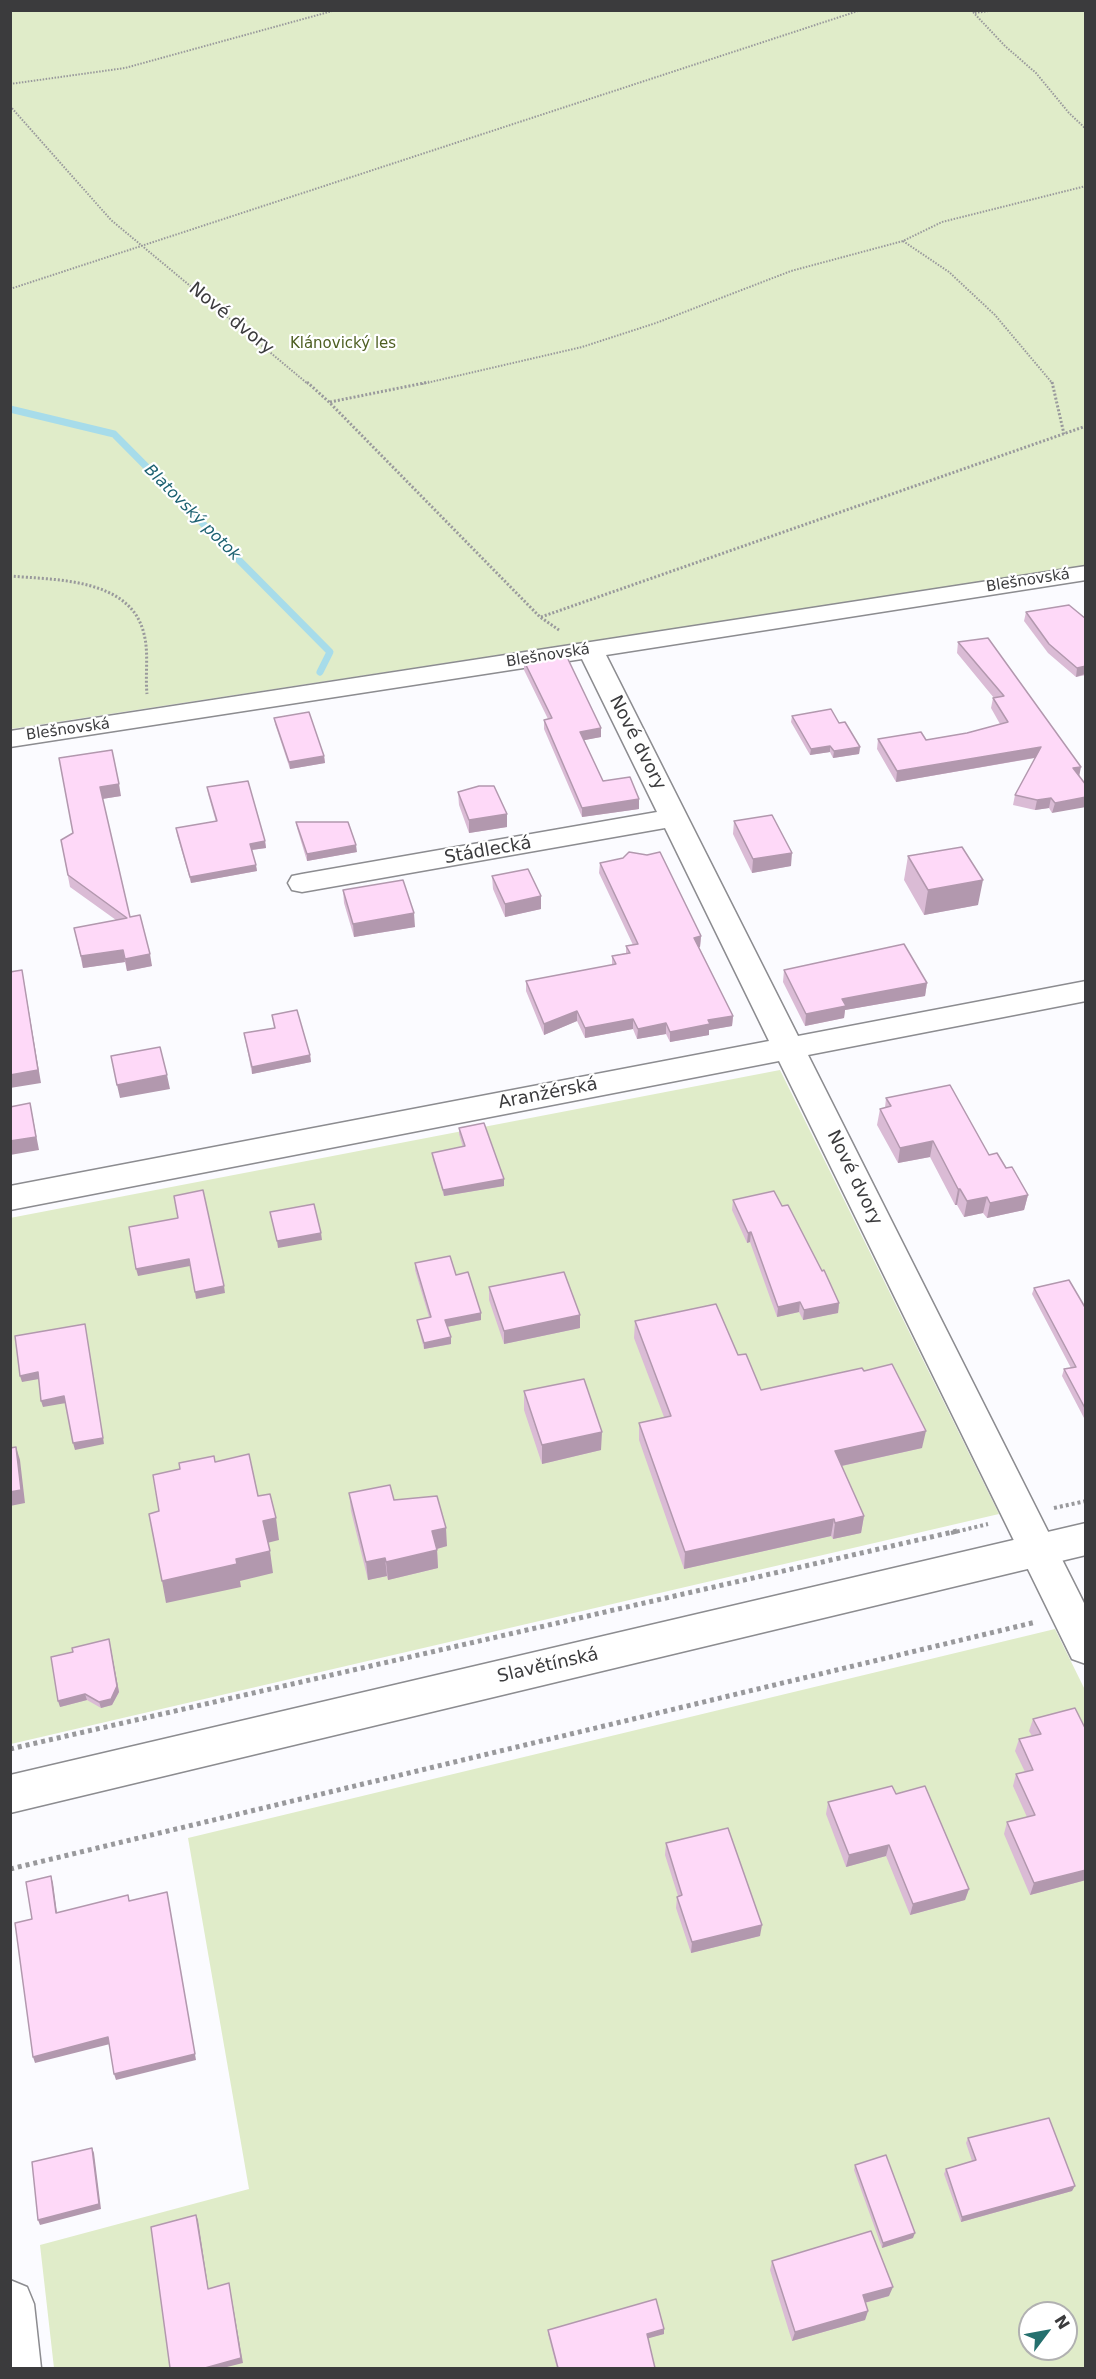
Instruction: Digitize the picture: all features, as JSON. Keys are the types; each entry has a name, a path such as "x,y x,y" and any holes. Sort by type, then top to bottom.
{"street":[{"name":"Blešnovská","path":"10,739 590,649 1081,579"},
{"name":"Nové dvory","path":"590,649 1086,1647"},
{"name":"Stádlecká","path":"302,883 675,818"},
{"name":"Aranžérská","path":"10,1197 1086,992"},
{"name":"Slavětínská","path":"10,1794 1086,1539"},
{"path":"10,2304 16,2368"}],"path":[{"path":"10,84 125,68 336,10"},
{"path":"10,289 861,10"},
{"path":"973,12 996,10"},
{"path":"973,12 1005,46 1036,73 1069,113 1086,129"},
{"name":"Nové dvory","path":"10,106 111,220 284,362 329,402 540,617 590,649"},
{"path":"329,402 445,379 582,347 656,323 791,271 903,241 942,222 1086,186"},
{"path":"903,241 949,272 995,315 1054,385 1064,434"},
{"path":"540,617 1086,426"},
{"path":"10,576 80,584 113,592 135,610 144,633 145,683 151,718"},
{"path":"10,1749 1086,1501"},
{"path":"10,1869 1069,1614"}],"green space":[{"name":"Klánovický les","path":"11,11 1085,11 1085,566 11,729"},
{"path":"780,1070 999,1514 11,1744 10,1218"},
{"path":"1055,1629 1086,1692 1085,2368 54,2368 40,2245 249,2189 188,1838"}],"building":[{"path":"1069,605 1086,619 1086,666 1077,668 1049,644 1026,612"},
{"path":"988,638 1081,767 1073,768 1086,785 1086,797 1055,803 1051,798 1037,800 1015,795 1041,747 897,771 878,739 921,732 926,740 967,733 1008,722 993,698 1004,696 958,642"},
{"path":"566,655 601,728 580,732 603,781 630,777 639,799 582,808 544,720 552,718 524,661"},
{"path":"831,709 839,723 845,722 860,747 834,751 830,746 811,749 792,716"},
{"path":"309,712 324,756 289,762 274,718"},
{"path":"112,750 119,784 100,787 130,917 140,915 150,954 125,959 123,950 81,956 74,928 127,918 68,875 61,840 73,833 59,758"},
{"path":"248,781 265,841 250,844 256,865 190,877 176,828 217,821 207,787"},
{"path":"479,786 494,786 507,814 469,820 458,792"},
{"path":"772,815 792,853 753,859 734,821"},
{"path":"296,822 348,822 356,845 307,854"},
{"path":"962,847 983,880 928,890 908,856"},
{"path":"629,852 647,855 660,852 701,936 694,938 733,1016 708,1020 710,1024 670,1032 666,1023 638,1029 633,1019 585,1028 577,1011 544,1024 526,981 616,964 612,956 630,953 626,946 638,944 600,863 623,858"},
{"path":"528,869 541,896 505,904 492,876"},
{"path":"403,880 414,913 353,924 343,890"},
{"path":"904,944 927,983 842,999 846,1006 806,1014 784,970"},
{"path":"22,970 38,1070 10,1075 10,972"},
{"path":"297,1010 310,1055 252,1067 244,1033 275,1028 272,1015"},
{"path":"160,1047 167,1075 117,1085 111,1056"},
{"path":"950,1085 989,1155 997,1153 1006,1168 1012,1167 1028,1195 990,1203 987,1197 967,1201 958,1189 933,1141 900,1148 880,1109 891,1106 886,1098"},
{"path":"30,1103 36,1137 10,1141 10,1107"},
{"path":"484,1123 504,1179 443,1190 432,1153 465,1146 459,1128"},
{"path":"203,1190 224,1286 195,1292 189,1259 136,1269 129,1227 178,1218 174,1196"},
{"path":"774,1191 782,1206 788,1205 822,1271 824,1270 839,1303 804,1310 800,1302 778,1307 751,1232 748,1233 733,1200"},
{"path":"314,1204 321,1233 277,1241 270,1212"},
{"path":"450,1256 456,1275 468,1272 481,1313 445,1320 451,1337 424,1343 417,1320 431,1317 415,1263"},
{"path":"564,1272 580,1315 504,1331 489,1287"},
{"path":"1069,1280 1086,1309 1086,1410 1064,1369 1076,1367 1034,1288"},
{"path":"716,1304 738,1355 746,1354 761,1390 862,1368 864,1371 892,1364 926,1431 835,1451 864,1516 835,1523 834,1519 685,1552 639,1423 671,1416 635,1321"},
{"path":"85,1324 103,1438 73,1443 64,1396 41,1401 38,1372 20,1376 15,1336"},
{"path":"584,1379 602,1432 542,1445 524,1391"},
{"path":"16,1447 21,1490 10,1492 10,1448"},
{"path":"249,1454 258,1496 270,1494 276,1518 263,1521 270,1551 236,1559 237,1564 162,1581 149,1514 159,1511 153,1475 180,1469 179,1463 214,1456 215,1462"},
{"path":"390,1485 394,1500 437,1496 446,1528 432,1531 437,1550 386,1562 385,1558 366,1562 349,1493"},
{"path":"109,1639 117,1686 111,1699 99,1702 85,1694 58,1701 51,1657 73,1652 72,1648"},
{"path":"1075,1708 1086,1730 1086,1870 1034,1883 1007,1822 1035,1815 1016,1774 1033,1770 1019,1739 1041,1734 1033,1719"},
{"path":"892,1786 896,1794 925,1786 969,1889 913,1904 889,1845 849,1855 828,1802"},
{"path":"728,1828 762,1925 692,1942 677,1897 682,1895 666,1843"},
{"path":"51,1876 56,1913 128,1895 129,1901 167,1892 195,2054 114,2074 108,2037 33,2057 15,1923 32,1919 26,1882"},
{"path":"1049,2118 1075,2186 962,2217 946,2169 976,2160 968,2138"},
{"path":"92,2148 99,2204 38,2220 32,2162"},
{"path":"886,2155 915,2233 883,2243 855,2165"},
{"path":"196,2215 208,2289 229,2283 241,2358 205,2368 170,2368 151,2227"},
{"path":"871,2231 893,2287 863,2295 868,2311 795,2332 772,2261"},
{"path":"656,2299 664,2329 647,2334 655,2368 558,2368 548,2330"}],"waterway":[{"name":"Blatovský potok","path":"10,409 114,434 330,652 320,672"}]}
